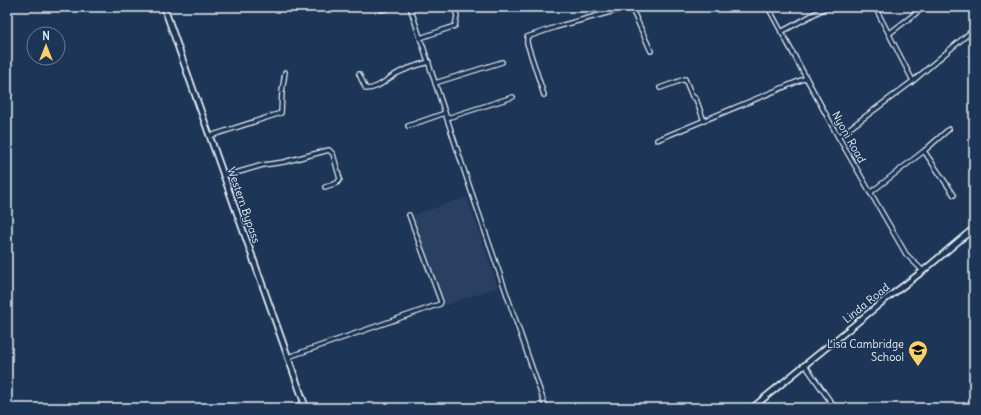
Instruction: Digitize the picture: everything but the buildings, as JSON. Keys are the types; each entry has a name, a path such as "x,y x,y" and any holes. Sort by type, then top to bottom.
{"main road":[{"name":"Western Bypass","path":"164,7 306,408"},
{"name":"Linda Road","path":"752,408 886,299 923,271 974,228"}],"street":[{"path":"382,10 391,7"},
{"path":"410,7 546,408"},
{"path":"420,38 455,26 457,16 454,7"},
{"path":"544,95 527,43 527,37 556,27 630,7 651,51"},
{"name":"Nyoni Road","path":"768,7 870,193 906,254 923,271"},
{"path":"781,32 827,7"},
{"path":"875,7 890,33 913,81"},
{"path":"890,33 924,7"},
{"path":"838,137 913,81 974,29"},
{"path":"359,74 366,89 372,88 387,81 398,73 428,62"},
{"path":"435,83 502,62"},
{"path":"210,136 281,113 285,72"},
{"path":"657,140 806,78"},
{"path":"660,88 685,79 692,96 696,99 704,121"},
{"path":"447,118 513,96"},
{"path":"408,126 445,113"},
{"path":"870,193 924,151 949,129"},
{"path":"224,175 264,165 284,162 329,150 333,154 340,180 337,183 325,187"},
{"path":"924,151 954,195"},
{"path":"288,357 440,304 441,302 409,215"},
{"path":"805,365 835,408"},
{"path":"290,408 304,403"}],"shaded area":[{"path":"467,197 498,287 446,305 417,233 414,215"}],"place":[{"name":"Lisa Cambridge School","path":"918,367"}]}
